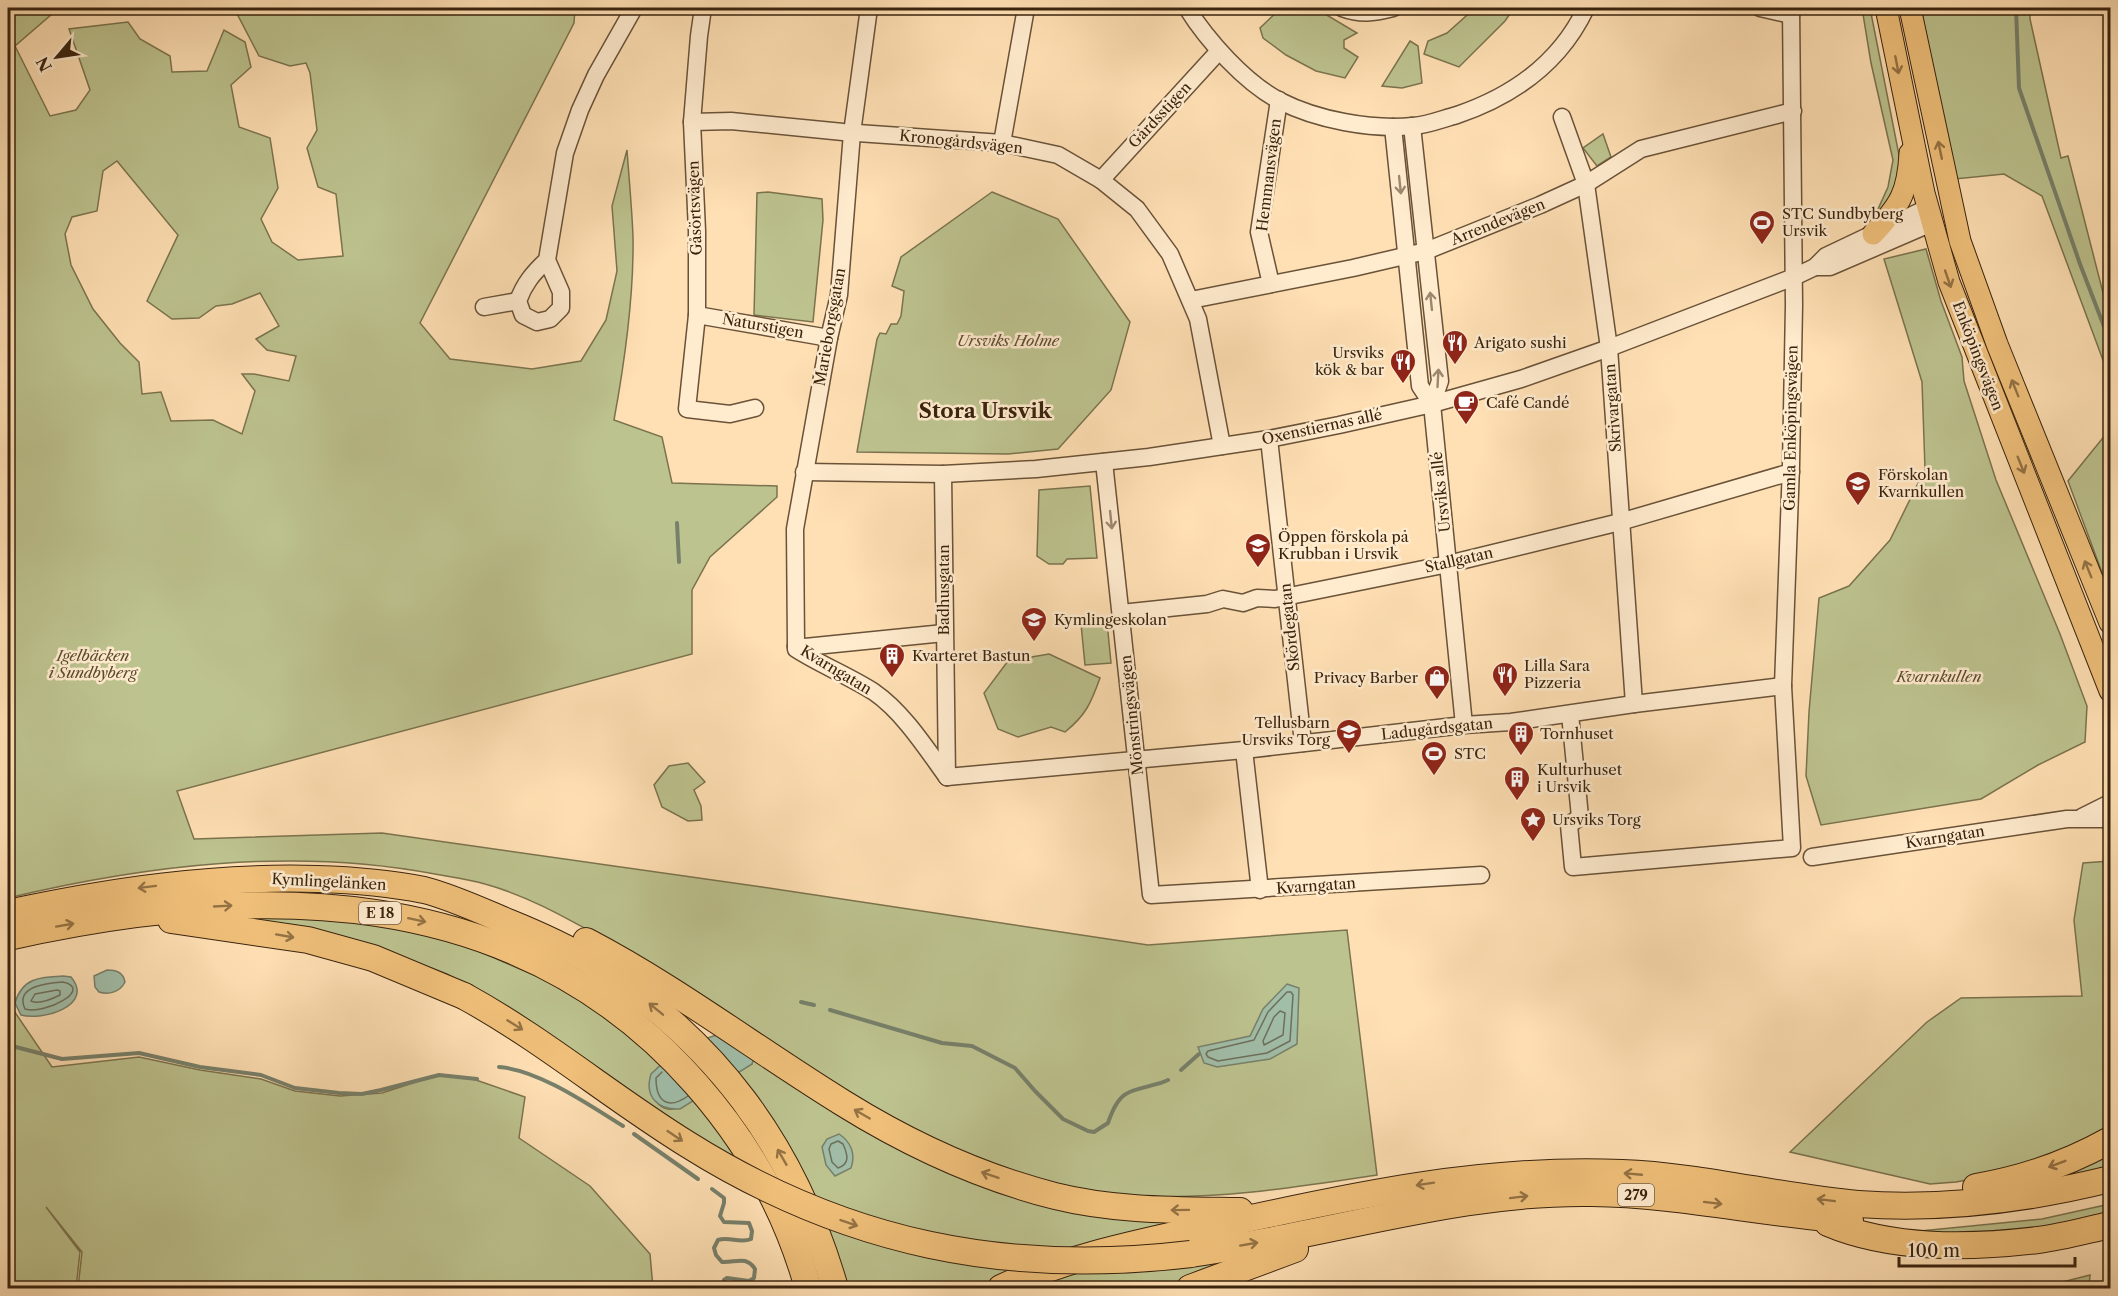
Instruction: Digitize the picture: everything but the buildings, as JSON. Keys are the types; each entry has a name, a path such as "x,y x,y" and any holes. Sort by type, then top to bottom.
{"highway":[{"name":"Kymlingelänken","path":"8,913 118,891 231,879 290,878 352,881 427,891 545,938 635,980"},
{"name":"Kymlingelänken","path":"8,937 123,914 232,905 324,906 388,914 458,930 540,962 615,1010 666,1052 714,1104 738,1137 775,1200 789,1230 808,1288"},
{"name":"279","path":"123,914 258,931 308,940 373,958 434,982 464,996 520,1029 657,1124 718,1163 777,1195 844,1221 944,1249 1015,1258 1121,1262 1191,1254 1268,1241 1389,1215 1461,1203 1539,1194 1591,1193 1665,1197 1811,1216 1885,1222 1985,1218 2110,1195"},
{"path":"635,980 682,997 844,1104 947,1159 988,1175 1079,1201 1157,1210 1281,1211"},
{"name":"E 18","path":"635,980 658,1010 709,1059 760,1121 800,1192 826,1256 835,1288"},
{"path":"1884,1204 1990,1185 2021,1177 2055,1166 2110,1140"},
{"name":"279","path":"1281,1211 1424,1184 1547,1172 1624,1173 1832,1201 1884,1204 1982,1202 2110,1179"},
{"path":"1002,1288 1025,1277 1082,1258 1281,1211"},
{"path":"1190,1288 1389,1215"},
{"path":"1811,1216 1846,1231 1880,1239 1930,1243 1997,1243 2040,1239 2110,1225"}],"main road":[{"name":"Enköpingsvägen","path":"1886,8 1930,216 1953,293 2110,691"},
{"name":"Enköpingsvägen","path":"1910,8 1960,241 1997,344 2110,623"},
{"path":"1873,234 1895,211 1904,194 1909,171 1911,131"},
{"path":"1930,216 1952,207"}],"street":[{"path":"547,260 533,273 518,301 524,315 537,322 550,319 561,308 561,292 547,260 568,142 596,75 634,8"},
{"name":"Gåsörtsvägen","path":"703,8 692,123 697,231 697,315 687,410 730,414 755,408"},
{"name":"Marieborgsgatan","path":"796,646 795,529 829,338 839,295 852,133 870,8"},
{"path":"1002,143 1026,8"},
{"path":"1187,8 1198,26 1219,51 1249,79 1279,100 1321,116 1359,125 1393,127 1427,124 1481,107 1507,94 1535,75 1578,25 1586,8"},
{"path":"1342,8 1357,13 1393,8"},
{"path":"1760,8 1791,11"},
{"name":"Gamla Enköpingsvägen","path":"1570,714 1580,817 1569,825 1573,867 1792,848 1783,686 1791,472 1794,277 1791,11"},
{"name":"Gårdsstigen","path":"1101,180 1219,51"},
{"name":"Hemmansvägen","path":"1271,284 1259,232 1279,100"},
{"name":"Arrendevägen","path":"1191,300 1353,268 1426,250 1540,205 1586,184 1641,149 1793,111"},
{"name":"Skrivargatan","path":"1562,117 1586,184 1609,348 1634,704"},
{"name":"Kronogårdsvägen","path":"692,123 731,121 852,133 1002,143 1058,155 1101,180 1137,209 1170,254 1191,300 1203,341 1222,446"},
{"name":"Ursviks allé","path":"1412,126 1440,381 1432,404 1464,725"},
{"name":"Ursviks allé","path":"1393,127 1420,386 1432,404"},
{"name":"Oxenstiernas allé","path":"1815,267 1830,267 1930,216"},
{"name":"Oxenstiernas allé","path":"804,472 943,474 1104,462 1269,439 1432,404 1521,379 1609,348 1794,277 1815,267 1826,256 1873,234 1930,216"},
{"path":"484,307 518,301"},
{"name":"Naturstigen","path":"697,315 829,338"},
{"path":"1417,355 1436,352"},
{"name":"Skördegatan","path":"1269,439 1303,743"},
{"name":"Mönstringsvägen","path":"1104,462 1151,895"},
{"name":"Stallgatan","path":"1121,613 1207,604 1223,599 1243,603 1257,598 1275,599 1448,564 1620,522 1791,472"},
{"name":"Badhusgatan","path":"943,474 946,777"},
{"path":"796,646 944,633"},
{"name":"Kvarngatan","path":"796,646 796,649 821,665 875,693 910,726 946,777"},
{"name":"Ladugårdsgatan","path":"946,777 1137,761 1464,725 1511,722 1783,686"},
{"path":"1244,750 1260,890"},
{"path":"2078,819 2110,803"},
{"name":"Kvarngatan","path":"1812,857 2067,819 2110,819"},
{"name":"Kvarngatan","path":"1151,895 1481,875"}],"green space":[{"name":"Igelbäcken i Sundbyberg","path":"8,8 59,8 15,46 50,116 76,110 90,90 69,29 128,22 140,39 170,56 172,72 207,71 224,30 245,42 251,67 231,85 239,127 270,138 278,188 261,219 272,242 298,260 343,256 336,194 318,187 307,148 317,130 310,73 306,63 290,66 259,56 235,10 215,8 575,8 574,23 420,323 450,359 532,369 581,361 606,320 617,271 612,206 627,150 633,237 632,283 625,352 614,420 662,437 672,483 777,486 777,497 710,557 692,590 692,654 177,791 194,839 382,833 1148,945 1347,930 1377,1175 1258,1192 1168,1197 1084,1190 1031,1177 979,1159 880,1110 785,1053 659,970 570,920 514,894 466,879 382,866 274,861 167,869 60,886 8,898","holes":["117,161 178,235 147,301 172,319 199,318 216,306 232,304 260,293 279,326 256,339 267,350 296,356 289,381 242,374 255,391 242,434 213,420 171,421 161,392 142,394 139,362 120,343 93,309 71,265 65,234 72,217 97,211 103,171"]},
{"path":"1281,8 1315,8 1357,33 1344,40 1344,48 1358,57 1345,78 1316,71 1286,55 1263,38 1260,28"},
{"path":"1475,8 1514,8 1505,21 1459,67 1424,54 1428,41 1447,33"},
{"path":"1862,8 1870,8 1900,160 1898,181 1892,198 1868,229 1866,224 1878,209 1888,187 1893,160 1871,63"},
{"path":"1921,8 2030,8 2030,19 2061,158 2068,156 2110,320 2110,379 2042,196 2004,174 1955,179"},
{"path":"1410,41 1418,46 1422,83 1402,88 1382,86"},
{"path":"1603,134 1611,157 1597,166 1583,148"},
{"path":"768,192 822,199 823,220 813,322 754,315 757,193"},
{"name":"Ursviks Holme","path":"992,192 1058,219 1130,322 1111,390 1058,449 1008,454 857,452 877,339 880,333 886,334 891,324 897,324 901,316 904,291 892,286 901,257"},
{"name":"Kvarnkullen","path":"1926,249 1941,301 1962,357 1964,381 1996,480 2060,634 2087,706 2085,742 2038,765 1981,799 1821,825 1806,776 1819,598 1849,586 1890,540 1925,469 1922,382 1884,259"},
{"path":"2110,429 2110,594 2068,481"},
{"path":"1090,486 1097,558 1067,559 1063,564 1049,564 1037,556 1039,490"},
{"path":"1107,622 1111,663 1085,665 1081,624"},
{"path":"1049,654 1100,678 1091,702 1083,714 1065,732 1051,727 1018,737 998,729 984,693 1008,661"},
{"path":"688,763 705,782 694,790 701,806 702,820 688,821 662,807 654,785 669,766"},
{"path":"2110,861 2110,1131 2006,1173 1930,1184 1790,1152 1927,1022 1961,998 2082,996 2074,920 2083,863"},
{"path":"319,916 446,937 557,985 616,1025 661,1064 650,1091 654,1099 664,1108 675,1109 695,1099 740,1162 712,1147 498,1003 447,974 394,954 226,919"},
{"path":"8,1002 52,1067 139,1057 200,1070 261,1079 295,1091 340,1096 382,1093 439,1076 457,1076 525,1097 519,1138 590,1186 650,1254 653,1288 78,1288 82,1252 46,1207 80,1252 76,1288 8,1288"},
{"path":"755,1054 971,1178 1211,1217 998,1278 979,1288 845,1288 736,1073 752,1064"},
{"path":"2110,1147 2110,1168 2007,1187"},
{"path":"2110,1204 2110,1217 2018,1233 1900,1233 2042,1219"},
{"path":"1267,1249 1170,1288 1025,1288 1066,1271"},
{"path":"2090,1275 2089,1288 2039,1288"}],"water":[{"path":"107,970 119,972 125,982 114,992 99,992 95,987 94,976"},
{"path":"71,977 77,987 76,996 71,1003 63,1009 41,1016 21,1015 15,1003 22,988 33,980"},
{"path":"1287,984 1299,988 1297,1044 1270,1059 1217,1067 1204,1063 1198,1047 1250,1036 1263,1009"},
{"path":"730,1031 755,1054 752,1064 680,1109 665,1107 655,1100 649,1089 649,1082 651,1074 660,1065 688,1046"},
{"path":"839,1134 847,1141 853,1158 851,1168 835,1176 826,1165 822,1147 827,1139"}],"waterway":[{"path":"2016,8 2019,88 2080,264 2110,342"},
{"path":"677,523 679,562"},
{"path":"801,1002 814,1005"},
{"path":"830,1010 942,1043 972,1046 1015,1068 1063,1119 1088,1131 1094,1132 1108,1123 1117,1103 1126,1094 1168,1080"},
{"path":"8,1045 62,1059 139,1053 200,1067 261,1075 295,1088 339,1093 362,1094 439,1075 477,1079"},
{"path":"1181,1070 1199,1054"},
{"path":"499,1067 547,1081 623,1126"},
{"path":"634,1134 698,1179"},
{"path":"712,1189 724,1198 720,1216 724,1222 749,1223 752,1231 751,1239 718,1240 714,1248 722,1262 744,1261 755,1269 754,1278 749,1281 727,1278 722,1288"}],"place":[{"name":"STC Sundbyberg Ursvik","path":"1762,246"},
{"name":"Arigato sushi","path":"1455,366"},
{"name":"Ursviks kök & bar","path":"1403,385"},
{"name":"Café Candé","path":"1466,426"},
{"name":"Förskolan Kvarnkullen","path":"1858,507"},
{"name":"Öppen förskola på Krubban i Ursvik","path":"1258,569"},
{"name":"Kymlingeskolan","path":"1034,643"},
{"name":"Kvarteret Bastun","path":"892,679"},
{"name":"Lilla Sara Pizzeria","path":"1505,698"},
{"name":"Privacy Barber","path":"1437,701"},
{"name":"Tellusbarn Ursviks Torg","path":"1349,755"},
{"name":"Tornhuset","path":"1521,757"},
{"name":"STC","path":"1434,777"},
{"name":"Kulturhuset i Ursvik","path":"1517,802"},
{"name":"Ursviks Torg","path":"1533,843"}],"district":[{"name":"Stora Ursvik","path":"985,411"}]}
